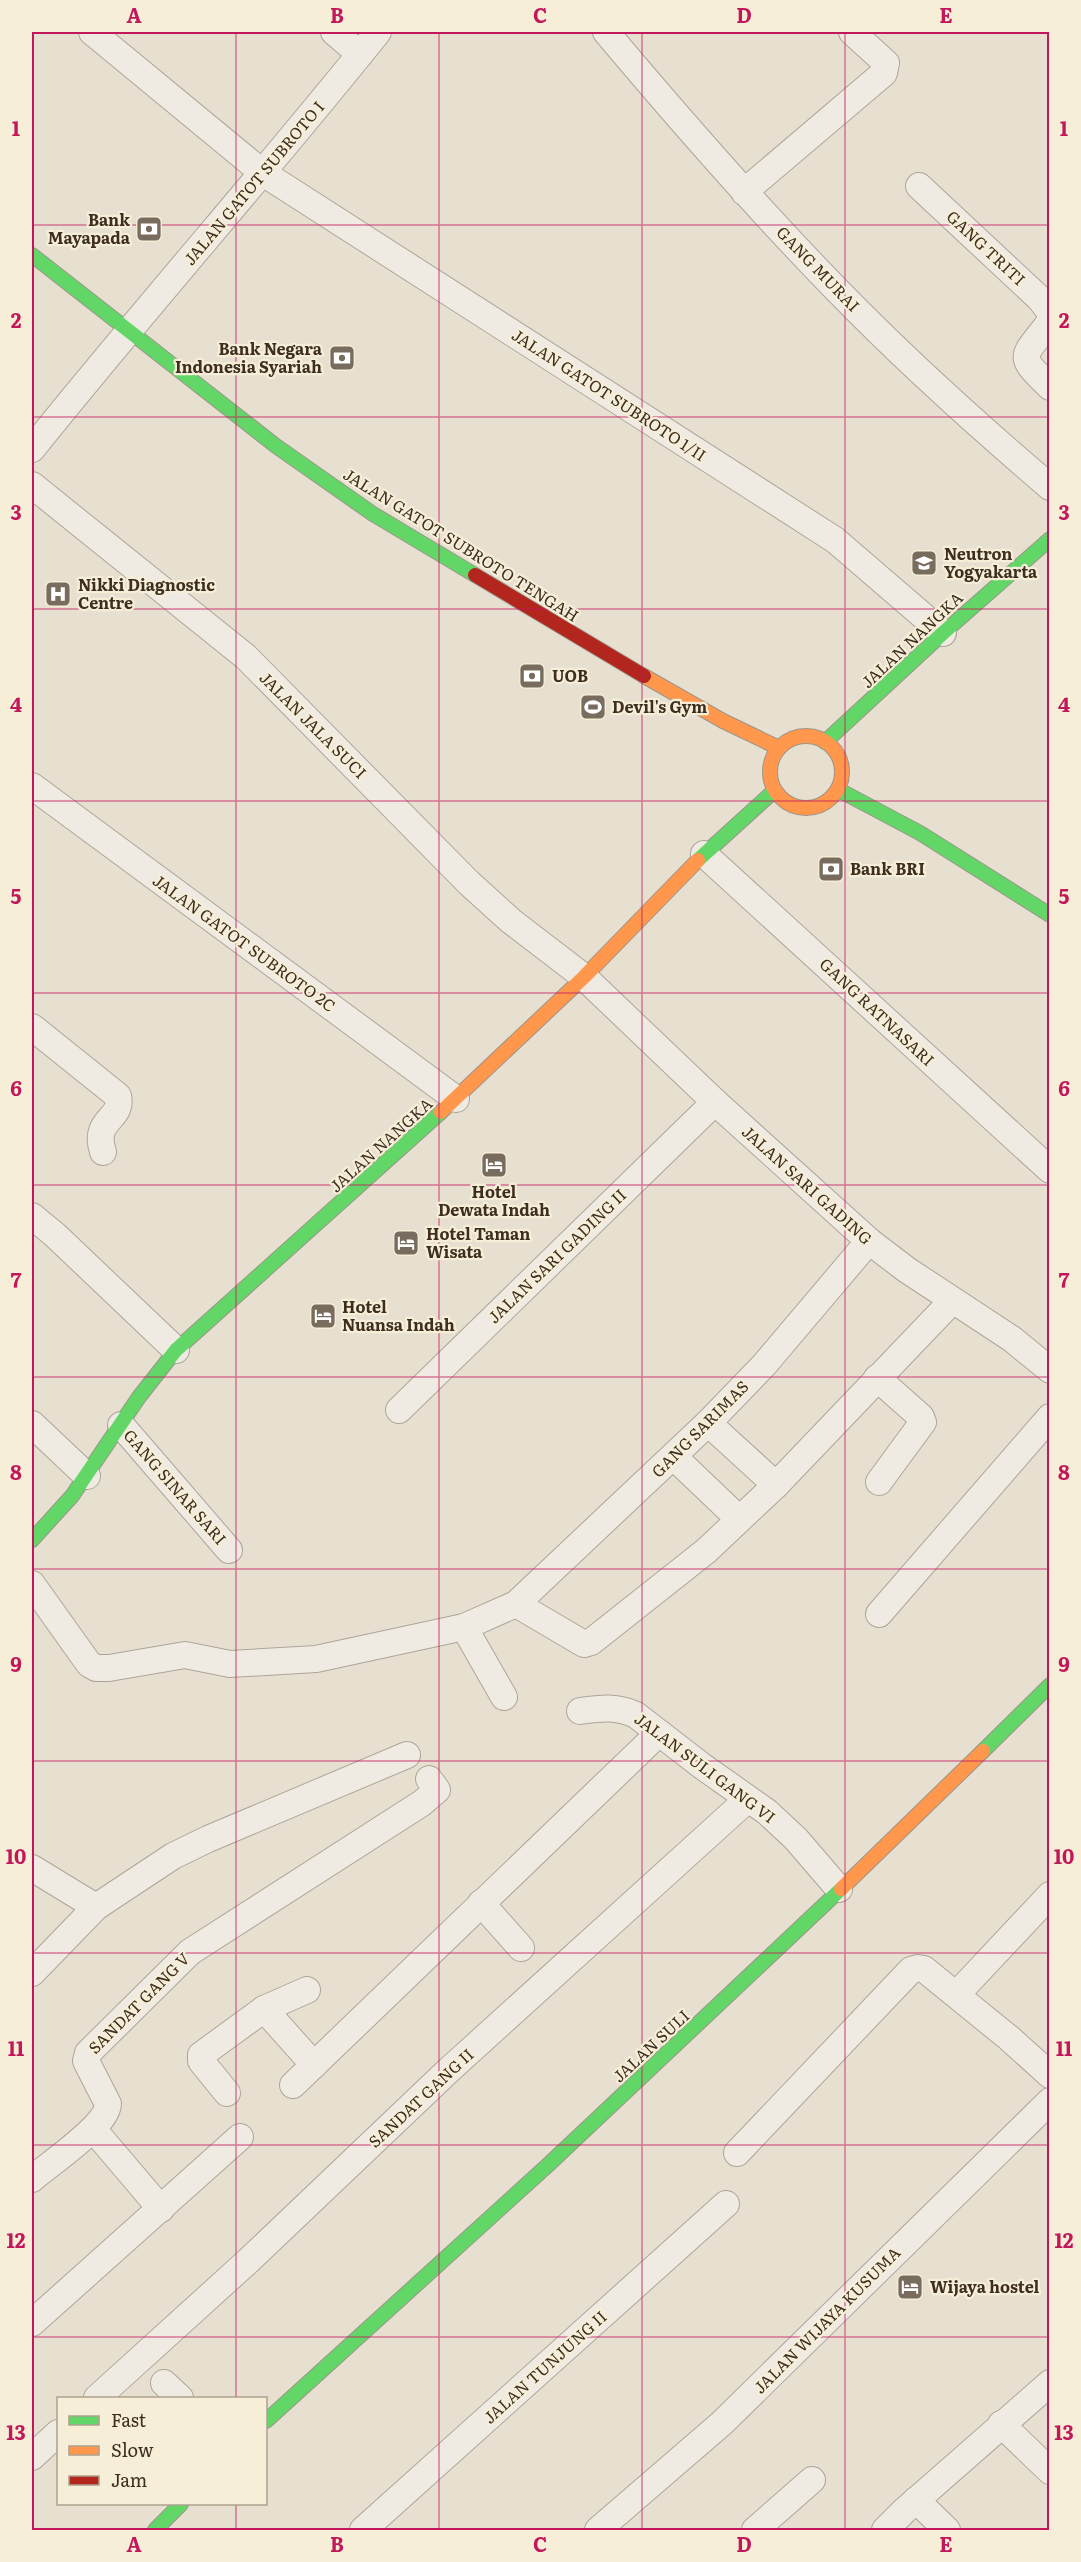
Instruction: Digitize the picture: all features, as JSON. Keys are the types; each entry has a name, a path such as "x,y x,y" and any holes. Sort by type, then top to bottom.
{"main road":[{"name":"JALAN GATOT SUBROTO TENGAH","path":"32,255 276,446 373,514 652,681 723,721 777,747"},
{"name":"JALAN NANGKA","path":"825,742 942,633 1050,539"},
{"path":"811,735 825,742 839,755 843,763 844,774 839,790 825,803 802,807 782,800 774,791 768,773 768,764 777,747 794,736 811,735"},
{"path":"839,790 920,833 1050,915"},
{"name":"JALAN NANGKA","path":"32,1540 51,1523 87,1476 161,1366 176,1350 456,1099 584,977 704,854 774,791"},
{"name":"JALAN SULI","path":"267,2420 548,2165 758,1969 1050,1685"},
{"path":"155,2530 180,2505"}],"street":[{"name":"JALAN GATOT SUBROTO 1/II","path":"92,32 263,173 835,540 942,633"},
{"path":"334,32 360,54"},
{"name":"JALAN GATOT SUBROTO I","path":"32,449 127,331 200,249 378,32"},
{"name":"GANG MURAI","path":"606,32 744,192 838,291 963,412 1050,487"},
{"path":"744,192 884,73 886,63 852,32"},
{"name":"GANG TRITI","path":"919,186 1041,299 1050,312"},
{"path":"1050,318 1049,323 1025,358 1028,366 1050,387"},
{"name":"JALAN JALA SUCI","path":"32,485 246,657 469,883 511,921 584,977"},
{"name":"JALAN GATOT SUBROTO 2C","path":"32,786 456,1099"},
{"name":"GANG RATNASARI","path":"704,854 1050,1170"},
{"name":"JALAN SARI GADING","path":"584,977 715,1102 869,1241 952,1301 993,1325 1050,1370"},
{"path":"32,1027 114,1092 119,1099 117,1109 98,1138 102,1152"},
{"name":"JALAN SARI GADING II","path":"399,1410 715,1102"},
{"path":"32,1216 176,1350"},
{"name":"GANG SARIMAS","path":"32,1584 89,1664 96,1668 109,1668 185,1655 230,1664 316,1659 464,1627 516,1604 674,1457 764,1365 869,1241"},
{"path":"516,1604 584,1644 591,1642 706,1551 739,1520 776,1485 952,1301"},
{"path":"878,1378 921,1417 923,1422 879,1482"},
{"path":"879,1614 1050,1417"},
{"path":"708,1423 776,1485"},
{"path":"32,1424 87,1476"},
{"name":"GANG SINAR SARI","path":"121,1425 229,1550"},
{"path":"674,1457 739,1520"},
{"path":"464,1627 504,1697"},
{"name":"JALAN SULI GANG VI","path":"580,1711 607,1707 624,1709 659,1733 767,1812 839,1889"},
{"path":"293,2085 659,1733"},
{"path":"32,1973 96,1907 173,1856 408,1755"},
{"name":"SANDAT GANG V","path":"32,2179 93,2129 107,2111 108,2104 86,2061 88,2052 190,1952 422,1803 437,1790 429,1779"},
{"name":"SANDAT GANG II","path":"98,2397 248,2262 450,2069 748,1799"},
{"path":"32,1868 96,1907"},
{"path":"957,1994 1050,1895"},
{"path":"481,1903 521,1948"},
{"path":"736,2153 911,1970 924,1969 957,1994 1050,2075"},
{"path":"227,2093 201,2061 201,2055 264,2009 307,1990"},
{"path":"264,2009 314,2065"},
{"name":"JALAN WIJAYA KUSUMA","path":"598,2530 722,2423 1050,2101"},
{"path":"93,2129 161,2209"},
{"path":"32,2322 240,2137"},
{"name":"JALAN TUNJUNG II","path":"363,2530 726,2204"},
{"path":"885,2530 1001,2424 1050,2383"},
{"path":"1001,2424 1050,2471"},
{"path":"32,2457 57,2434"},
{"path":"755,2530 812,2480"},
{"path":"916,2500 947,2530"}],"traffic: fast":[{"path":"32,255 276,446 373,514 475,575"},
{"path":"825,742 943,633 1050,539"},
{"path":"839,790 920,833 1050,915"},
{"path":"698,860 774,791"},
{"path":"32,1540 72,1496 139,1397 176,1350 441,1112"},
{"path":"983,1751 1050,1685"},
{"path":"267,2420 548,2165 841,1889"},
{"path":"155,2530 180,2505"}],"traffic: slow":[{"path":"644,676 723,721 777,747"},
{"path":"813,736 832,746 840,758 842,772 840,786 832,798 820,806 799,808 780,798 772,786 770,765 780,746 792,738 813,736"},
{"path":"441,1112 584,977 698,860"},
{"path":"841,1889 983,1751"}],"traffic: jam":[{"path":"475,575 644,676"}],"place":[{"name":"Bank Mayapada","path":"149,229"},
{"name":"Bank Negara Indonesia Syariah","path":"342,358"},
{"name":"Neutron Yogyakarta","path":"924,563"},
{"name":"Nikki Diagnostic Centre","path":"58,594"},
{"name":"UOB","path":"532,676"},
{"name":"Devil's Gym","path":"593,707"},
{"name":"Bank BRI","path":"831,869"},
{"name":"Hotel Dewata Indah","path":"494,1165"},
{"name":"Hotel Taman Wisata","path":"406,1243"},
{"name":"Hotel Nuansa Indah","path":"323,1316"},
{"name":"Wijaya hostel","path":"910,2287"}]}
